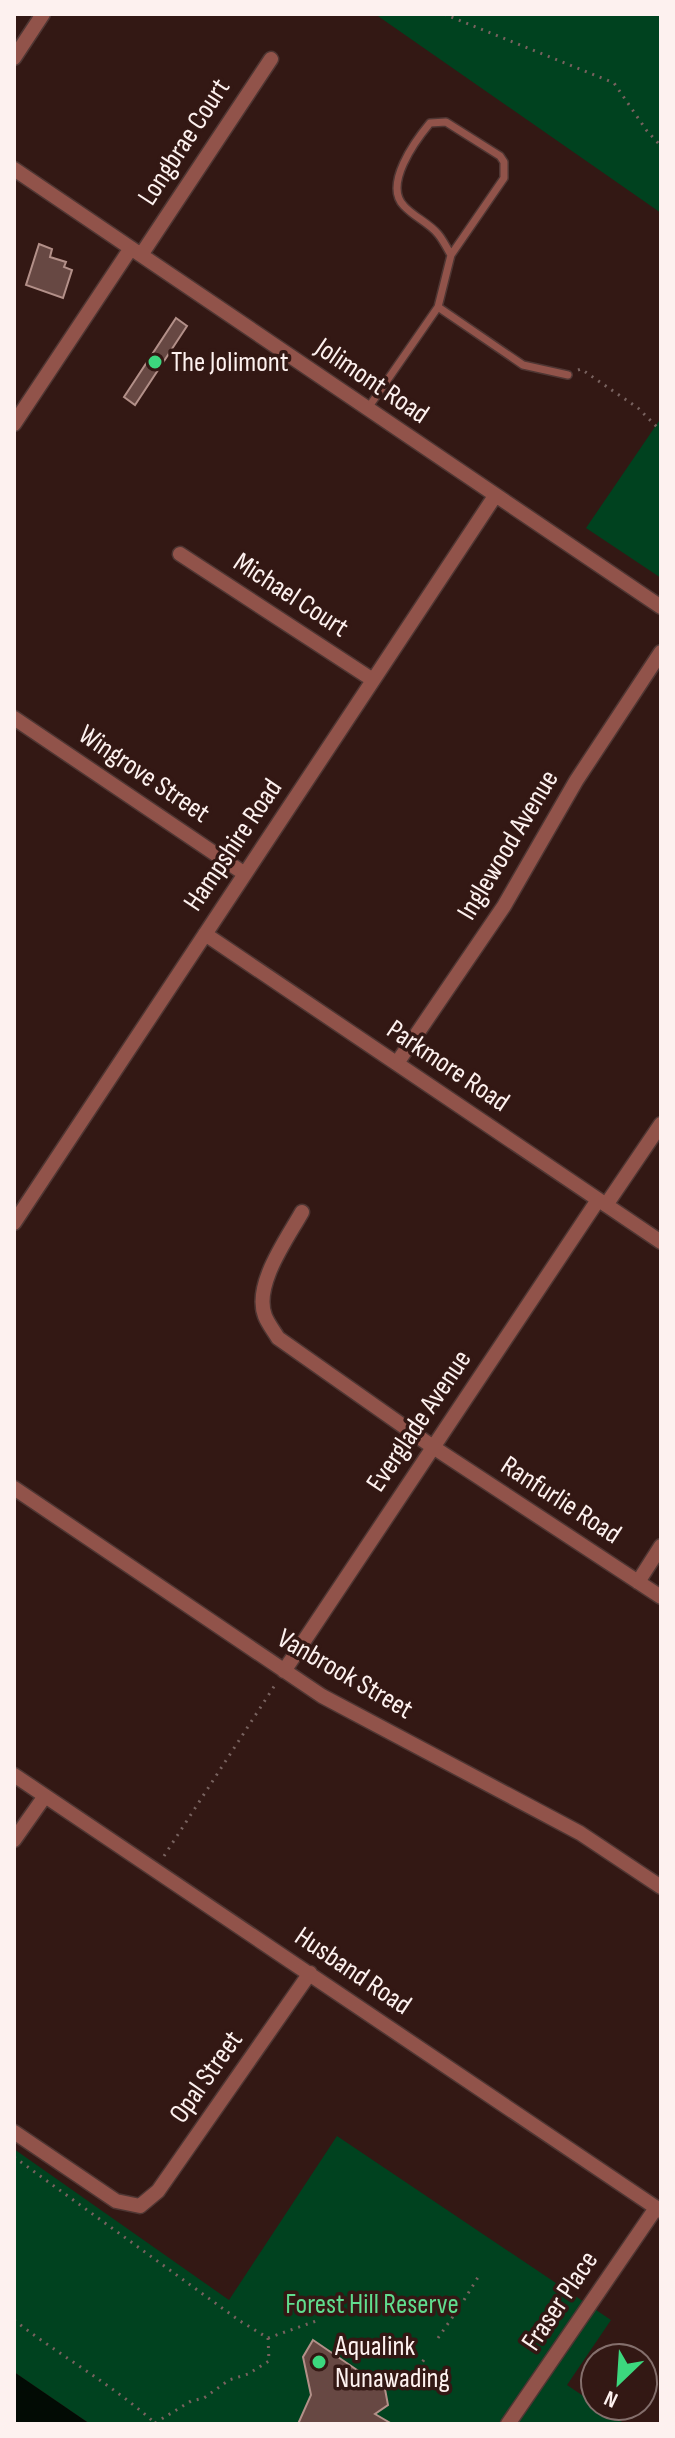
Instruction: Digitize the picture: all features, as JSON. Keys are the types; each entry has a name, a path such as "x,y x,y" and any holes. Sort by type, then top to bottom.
{"street":[{"path":"14,58 43,14"},
{"name":"Longbrae Court","path":"14,424 271,59"},
{"name":"Jolimont Road","path":"14,169 661,607"},
{"name":"Hampshire Road","path":"14,1223 495,496"},
{"name":"Michael Court","path":"180,554 373,680"},
{"name":"Inglewood Avenue","path":"397,1063 504,906 576,781 661,652"},
{"name":"Wingrove Street","path":"14,718 245,874"},
{"name":"Parkmore Road","path":"205,934 661,1242"},
{"name":"Everglade Avenue","path":"284,1671 433,1447 602,1202 661,1124"},
{"name":"Ranfurlie Road","path":"302,1212 275,1260 262,1295 265,1315 278,1338 433,1447 661,1597"},
{"name":"Vanbrook Street","path":"14,1488 322,1696 580,1833 661,1887"},
{"path":"638,1582 661,1546"},
{"name":"Husband Road","path":"14,1775 658,2210"},
{"path":"14,1840 45,1796"},
{"name":"Opal Street","path":"14,2132 116,2201 140,2206 158,2191 310,1973"},
{"name":"Fraser Place","path":"508,2424 658,2210"}],"lane":[{"path":"367,409 438,307 451,255 504,178 504,162 500,156 446,122 430,123 411,145 398,180 397,196 403,206 438,233 451,255"},
{"path":"438,307 523,365 568,375"}],"path":[{"path":"444,14 614,83 661,146"},
{"path":"568,375 581,369 638,408 661,431"},
{"path":"155,1870 284,1671"},
{"path":"14,2157 240,2321 268,2338"},
{"path":"464,2300 480,2274"},
{"path":"438,2338 454,2315"},
{"path":"14,2320 93,2374 156,2424 191,2401 204,2398 229,2380 248,2374 269,2361 268,2338"},
{"path":"268,2338 316,2321"},
{"path":"414,2375 427,2355"}],"green space":[{"path":"375,14 661,14 661,213"},
{"path":"661,418 661,578 586,528"},
{"name":"Forest Hill Reserve","path":"337,2136 611,2320 596,2342 579,2342 579,2367 567,2385 579,2393 579,2422 625,2424 90,2424 14,2372 14,2149 229,2300"}],"shaded area":[{"path":"14,2372 90,2424 14,2424"}],"building":[{"path":"39,244 52,249 50,257 66,262 64,267 72,270 63,298 26,285"},
{"name":"The Jolimont","path":"176,318 187,326 135,405 124,397"},
{"path":"313,2340 385,2389 388,2405 375,2414 392,2424 298,2424 311,2395 303,2357"}],"place":[{"name":"The Jolimont","path":"155,362"},
{"name":"Aqualink Nunawading","path":"319,2362"}]}
